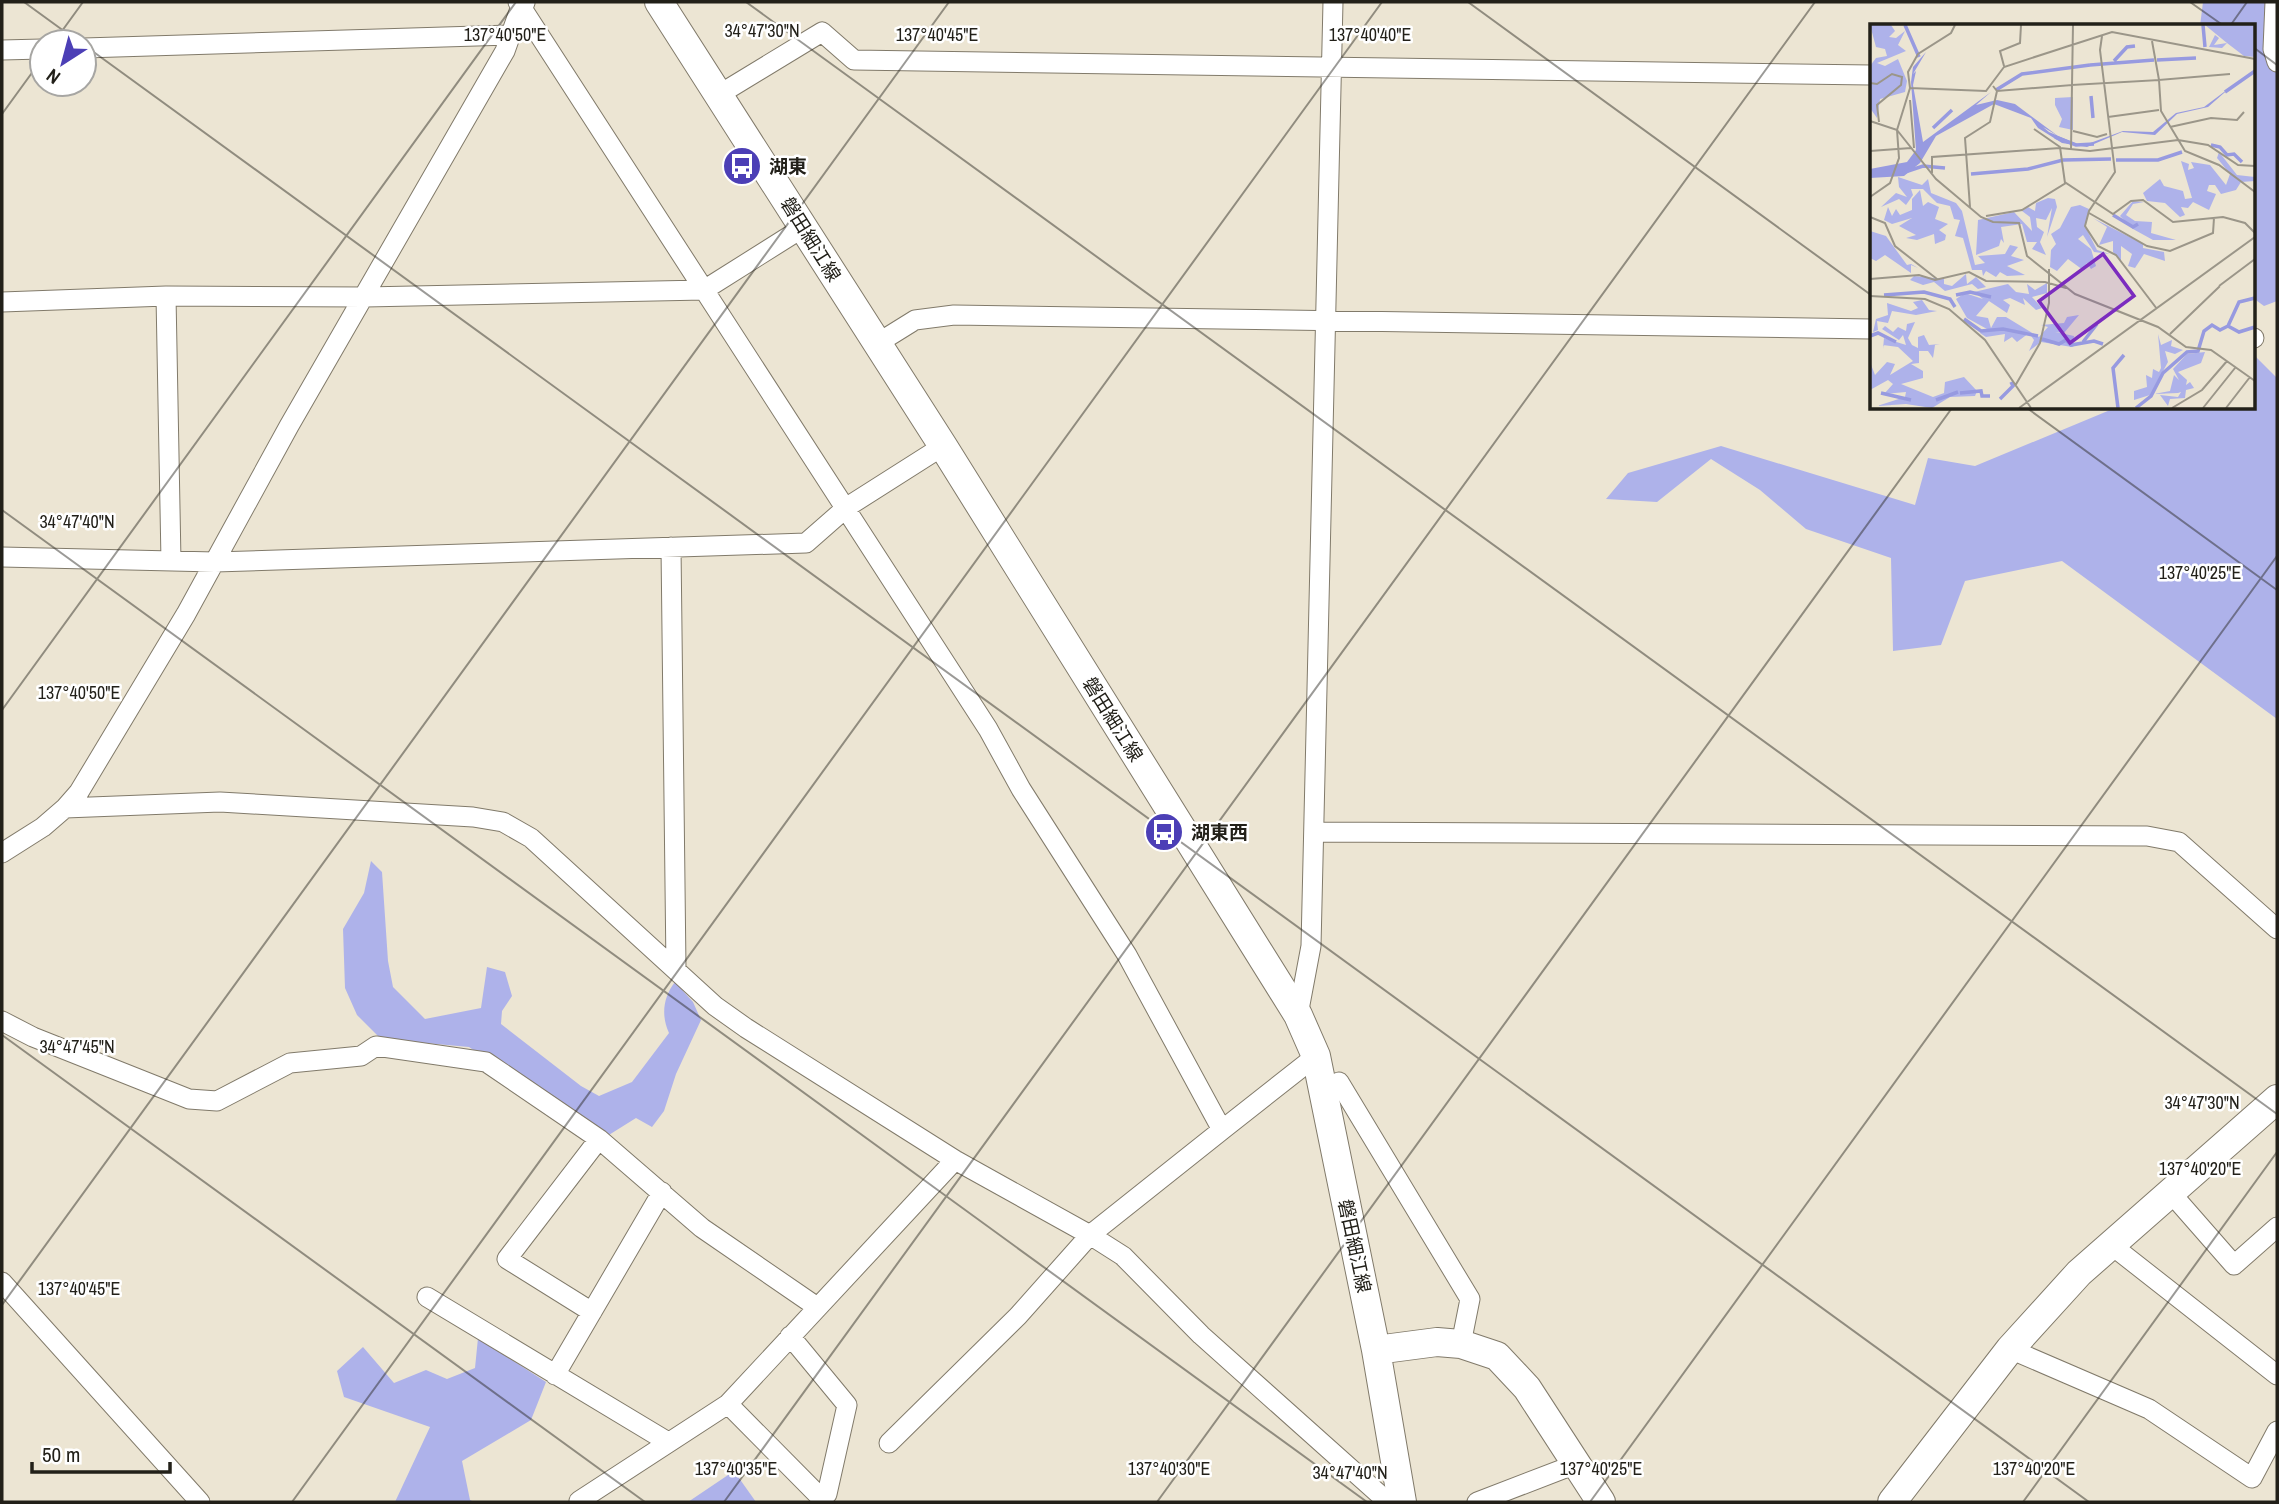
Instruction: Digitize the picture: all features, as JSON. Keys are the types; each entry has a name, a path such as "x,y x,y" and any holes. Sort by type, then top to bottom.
{"main road":[{"name":"磐田細江線","path":"659,2 943,446 1298,1015 1316,1056 1376,1350 1402,1502"},
{"path":"1892,1502 2010,1349 2079,1273 2277,1099"},
{"path":"1376,1350 1437,1342 1461,1344 1497,1356 1527,1388 1601,1502"}],"street":[{"path":"1298,1015 1311,946 1333,2"},
{"path":"2275,2 2273,49 2277,62"},
{"path":"2,853 43,827 65,808 86,780 215,562 365,297 512,35 522,3"},
{"path":"522,3 704,290 846,507 1127,956 1222,1130"},
{"path":"720,94 822,32 855,60 1870,75"},
{"path":"98,48 512,35"},
{"path":"2,50 28,49"},
{"path":"2,302 166,296 365,297 704,290 804,227"},
{"path":"166,296 171,561"},
{"path":"878,343 915,320 954,315 1508,321 1870,329"},
{"path":"2,557 215,562 806,543 846,507 943,446"},
{"path":"671,547 676,968"},
{"path":"65,808 220,802 473,817 503,822 531,838 715,1006 746,1028 956,1160 1123,1256 1201,1335 1388,1502"},
{"path":"1314,832 2147,836 2179,842 2277,929"},
{"path":"2,1021 33,1037 189,1099 217,1101 290,1063 361,1056 376,1045 486,1062 599,1139 702,1228 817,1307"},
{"path":"889,1443 1018,1316 1090,1235 1316,1056"},
{"path":"1339,1082 1470,1299 1461,1344"},
{"path":"592,1312 507,1259 599,1139"},
{"path":"579,1501 727,1404 956,1160"},
{"path":"555,1375 662,1192"},
{"path":"2170,1192 2234,1265 2277,1227"},
{"path":"2110,1244 2277,1376"},
{"path":"2,1282 200,1502"},
{"path":"427,1297 668,1443"},
{"path":"727,1404 820,1497 827,1494 847,1405 790,1336"},
{"path":"2010,1349 2149,1409 2252,1478 2277,1431"},
{"path":"1477,1502 1576,1464"}],"shaded area":[{"path":"2203,2 2277,2 2277,301 2264,306 2254,299 2254,24 2200,24"},
{"path":"2254,355 2277,378 2277,719 2062,561 1965,581 1941,645 1893,651 1891,558 1806,529 1760,490 1711,459 1657,502 1606,499 1628,473 1721,446 1915,505 1928,458 1975,466 2110,410 2254,410"},
{"path":"371,861 382,872 388,961 393,987 425,1019 481,1008 487,967 505,972 512,996 502,1011 501,1024 581,1086 599,1096 632,1082 669,1033 664,1007 675,982 693,1002 701,1020 676,1074 664,1111 652,1127 636,1118 604,1138 469,1047 381,1039 357,1015 345,988 343,929 364,893"},
{"path":"478,1338 546,1382 531,1420 462,1461 470,1500 474,1502 395,1502 430,1427 344,1397 337,1371 363,1347 394,1383 426,1370 447,1379 475,1368"},
{"path":"734,1471 756,1502 688,1502"}],"place":[{"name":"湖東","path":"742,166"},
{"name":"湖東西","path":"1164,832"}]}
